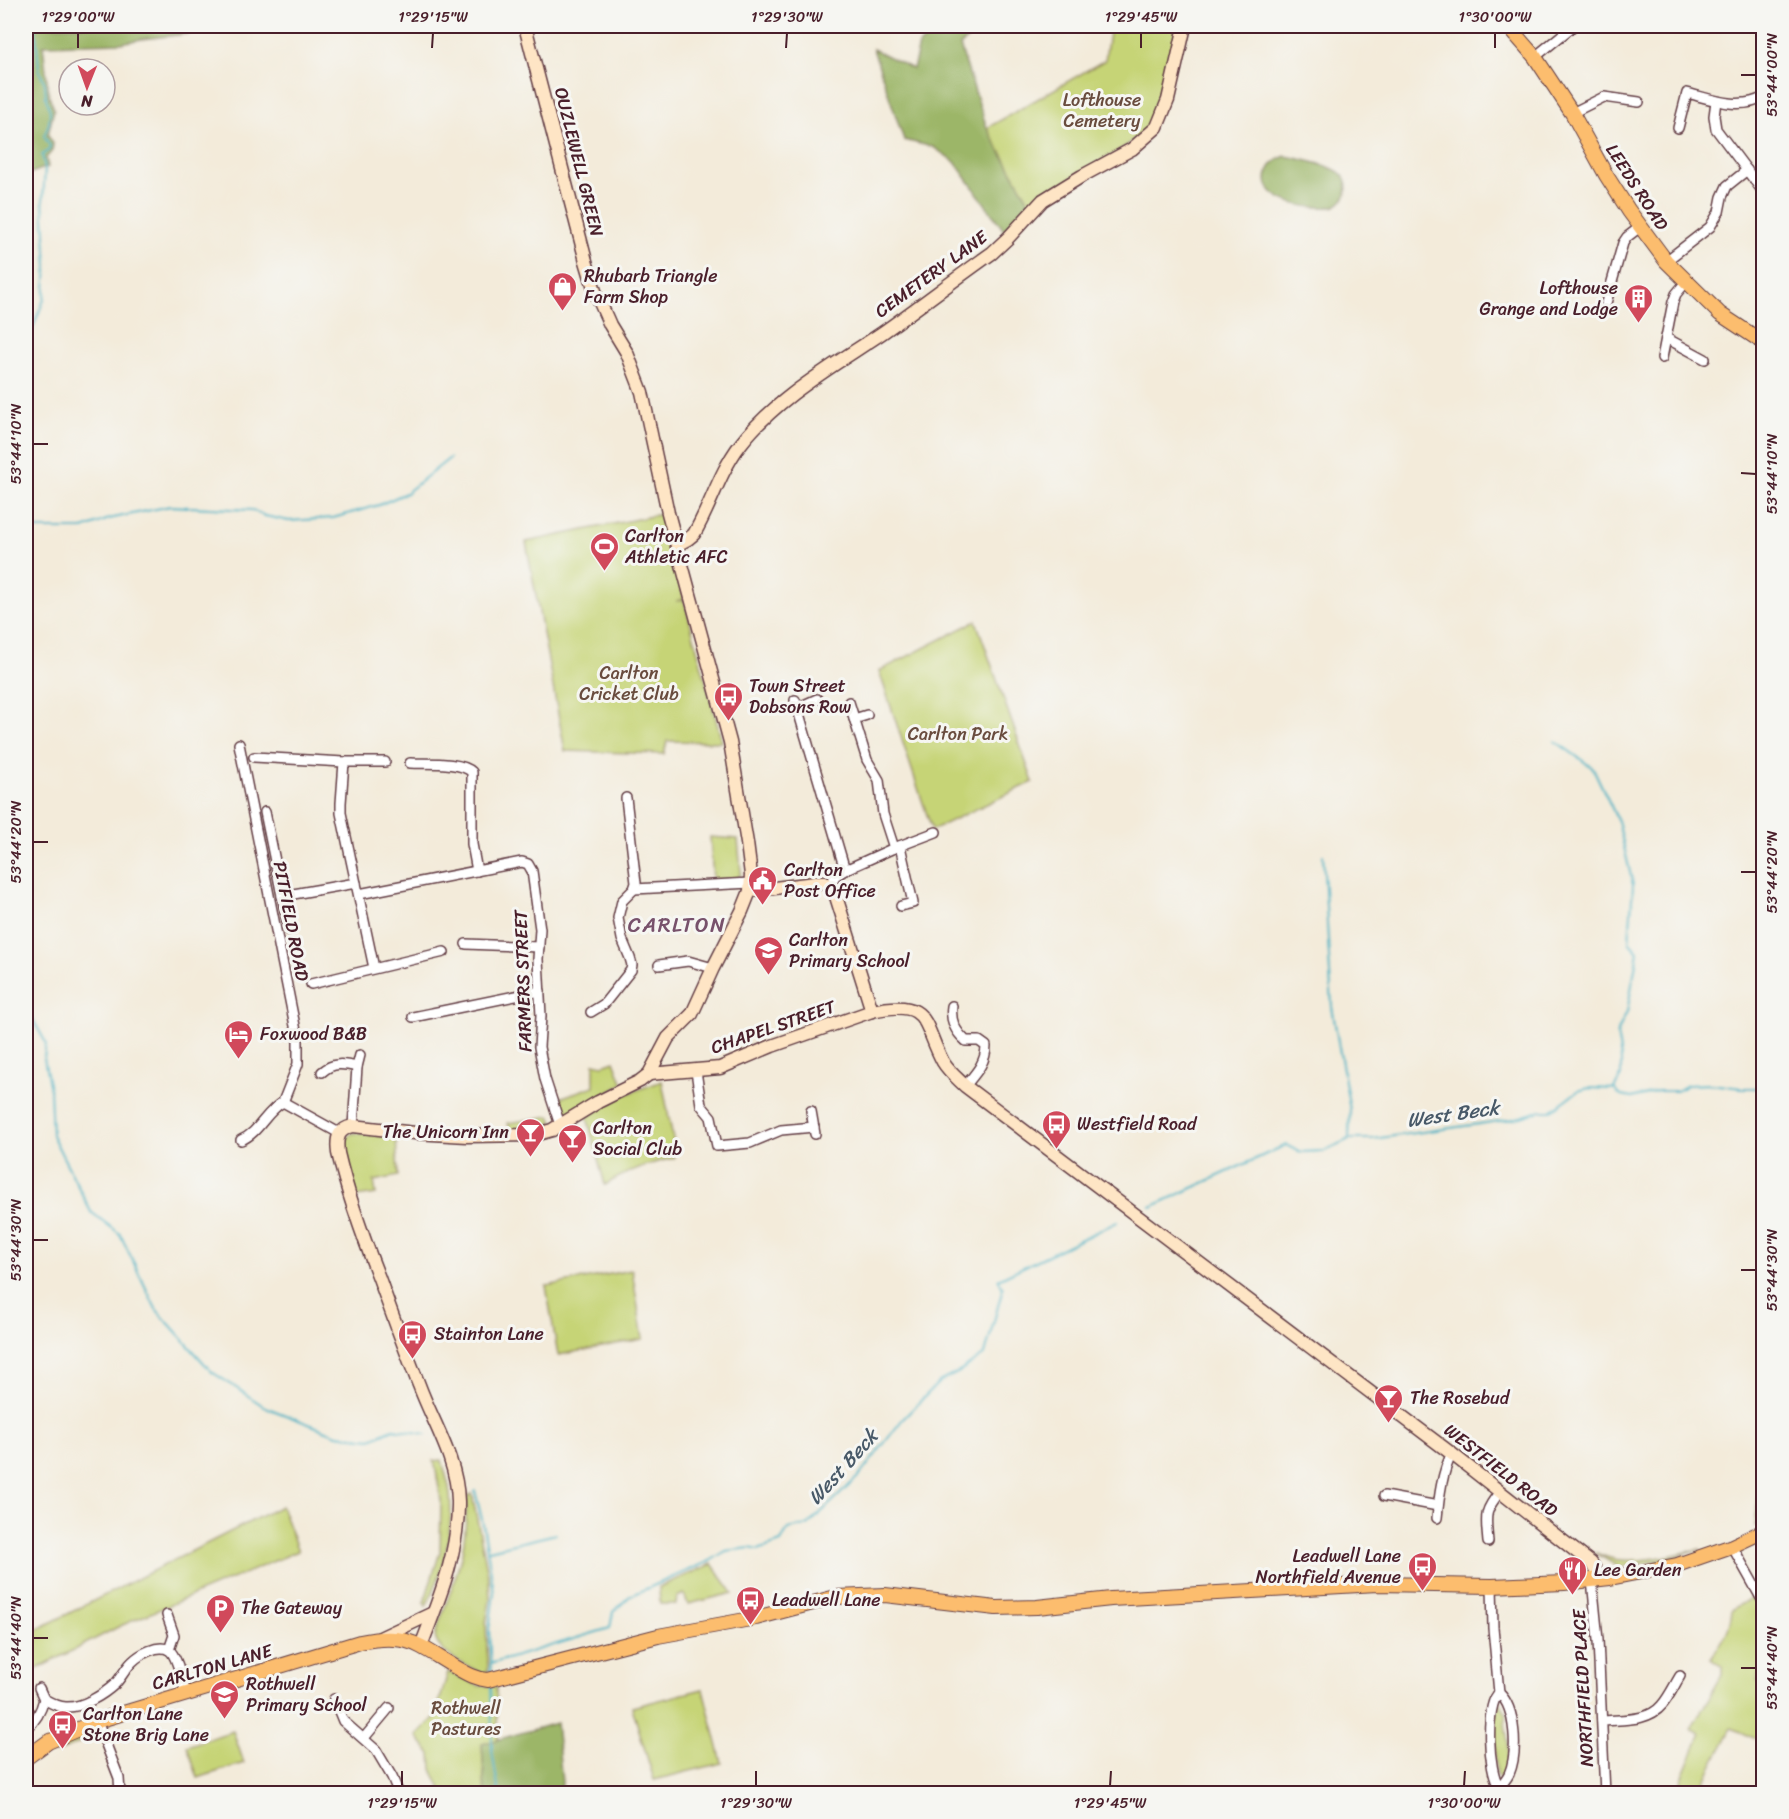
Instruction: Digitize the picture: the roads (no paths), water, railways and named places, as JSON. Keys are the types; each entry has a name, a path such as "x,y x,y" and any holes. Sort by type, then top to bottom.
{"main road":[{"name":"LEEDS ROAD","path":"1508,26 1536,57 1572,113 1606,175 1640,227 1666,261 1720,314 1764,343"},
{"path":"380,1638 403,1639 421,1646 470,1675 480,1679 497,1679 658,1636 756,1618 836,1597 885,1595 996,1608 1122,1598 1377,1584 1538,1585 1594,1580 1677,1565 1732,1546 1764,1531"},
{"name":"CARLTON LANE","path":"26,1758 48,1742 96,1721 380,1638"}],"street":[{"name":"OUZLEWELL GREEN","path":"525,26 595,291 610,325 627,353 642,393 676,545 730,742 744,824 750,887"},
{"name":"CEMETERY LANE","path":"676,545 694,534 730,460 752,430 768,416 813,379 992,253 1043,200 1132,149 1157,127 1168,100 1185,26"},
{"path":"1536,57 1572,26"},
{"path":"1678,128 1687,93 1741,104 1754,103 1764,97"},
{"path":"1572,113 1604,97 1639,102"},
{"path":"1716,100 1714,116 1716,129 1764,193"},
{"path":"1666,261 1710,227 1719,212 1727,186 1746,170"},
{"path":"1754,180 1764,172"},
{"path":"1606,303 1623,243 1640,227"},
{"path":"1662,358 1672,302 1686,282"},
{"path":"1666,338 1705,359"},
{"path":"817,699 796,704 845,870"},
{"path":"849,702 867,760 879,780 883,814 897,847 913,903 901,906"},
{"path":"854,719 867,715"},
{"name":"PITFIELD ROAD","path":"239,744 298,1041 298,1064 282,1102"},
{"path":"254,757 385,762"},
{"path":"344,762 341,813 374,968"},
{"path":"410,763 456,765 467,767 472,772 472,844 477,871"},
{"path":"591,1012 607,1008 635,966 621,939 618,918 622,901 634,889 636,883 626,798"},
{"path":"265,812 289,930"},
{"path":"831,884 834,876 845,870 936,832"},
{"name":"FARMERS STREET","path":"359,894 522,862 528,864 532,871 540,929 539,1047 545,1078 560,1125"},
{"path":"634,889 750,887 823,882 831,884 835,890 872,1011"},
{"path":"282,896 356,883"},
{"path":"421,1646 446,1578 453,1551 458,1500 454,1470 420,1388 357,1220 338,1153 339,1132 346,1127 353,1126 415,1133 534,1135 560,1125 598,1102 640,1081 649,1074 668,1038 692,1014 712,968 742,911 750,887"},
{"path":"466,944 539,947"},
{"path":"311,984 444,952"},
{"path":"659,965 687,961 712,968"},
{"path":"413,1017 540,991"},
{"path":"952,1006 951,1017 958,1033 966,1041 979,1041 986,1046 986,1054 980,1068 965,1086"},
{"name":"WESTFIELD ROAD","path":"872,1011 902,1007 915,1011 927,1024 945,1065 965,1086 1452,1454 1591,1563 1594,1567 1594,1580"},
{"name":"CHAPEL STREET","path":"649,1074 720,1068 772,1046 872,1011"},
{"path":"353,1126 360,1055"},
{"path":"322,1072 334,1065 344,1064 357,1068"},
{"path":"696,1071 701,1106 711,1117 717,1146 750,1143 781,1130 814,1131 811,1111"},
{"path":"241,1140 249,1136 274,1107 282,1102 339,1132"},
{"path":"1437,1518 1447,1463 1452,1454"},
{"path":"1488,1542 1486,1514 1488,1506 1500,1492"},
{"path":"1384,1496 1438,1506"},
{"path":"1732,1546 1764,1603"},
{"name":"NORTHFIELD PLACE","path":"1594,1580 1605,1794"},
{"path":"1492,1586 1499,1693 1508,1704 1514,1741 1514,1759 1508,1775 1498,1790"},
{"path":"380,1638 433,1613"},
{"path":"166,1615 174,1635 169,1650"},
{"path":"39,1688 44,1699 64,1707 81,1704 103,1694 116,1683 132,1662 142,1655 152,1650 169,1650"},
{"path":"169,1650 174,1656 186,1693"},
{"path":"1602,1721 1652,1714 1662,1705 1680,1676"},
{"path":"1498,1790 1493,1772 1491,1739 1492,1709 1494,1699 1499,1693"},
{"path":"26,1729 38,1716 44,1699"},
{"path":"334,1699 343,1721 376,1750 399,1794"},
{"path":"364,1738 389,1708"},
{"path":"96,1721 118,1778 120,1794"}],"waterway":[{"path":"26,346 44,299 47,267 43,201 45,168 42,155 49,150 50,146 44,136 49,123 50,111 45,84 39,69 35,26"},
{"path":"26,529 83,529 109,519 170,506 252,510 265,516 289,521 333,518 379,505 406,493 450,458"},
{"path":"1555,741 1593,768 1618,821 1633,885 1629,942 1638,952 1627,1012 1617,1033 1621,1076 1614,1089"},
{"path":"1323,855 1332,1007 1350,1110 1349,1138"},
{"path":"26,1007 46,1043 44,1058 50,1090 52,1135 91,1212 120,1234 156,1309 212,1372 265,1407 337,1435 371,1439 393,1429 426,1434"},
{"name":"West Beck","path":"1151,1207 1286,1145 1301,1152 1325,1151 1349,1139 1373,1139 1514,1119 1540,1111 1551,1111 1578,1091 1589,1088 1614,1089 1621,1096 1632,1098 1658,1091 1677,1091 1687,1085 1711,1084 1764,1088"},
{"name":"West Beck","path":"490,1664 610,1628 613,1612 630,1596 710,1561 726,1551 750,1548 758,1550 781,1542 788,1529 808,1525 860,1475 902,1420 939,1382 959,1372 985,1354 1003,1288 998,1279 1117,1222"},
{"path":"475,1491 494,1592 489,1629 491,1675"},
{"path":"489,1550 556,1534"},
{"path":"491,1684 492,1751 499,1794"}],"place":[{"name":"Rhubarb Triangle Farm Shop","path":"563,312"},
{"name":"Lofthouse Grange and Lodge","path":"1639,324"},
{"name":"Carlton Athletic AFC","path":"604,572"},
{"name":"Town Street Dobsons Row","path":"728,722"},
{"name":"Carlton Post Office","path":"763,906"},
{"name":"Carlton Primary School","path":"768,976"},
{"name":"Foxwood B&B","path":"239,1060"},
{"name":"Westfield Road","path":"1056,1150"},
{"name":"The Unicorn Inn","path":"530,1158"},
{"name":"Carlton Social Club","path":"572,1164"},
{"name":"Stainton Lane","path":"413,1360"},
{"name":"The Rosebud","path":"1389,1424"},
{"name":"Leadwell Lane Northfield Avenue","path":"1422,1592"},
{"name":"Lee Garden","path":"1573,1596"},
{"name":"Leadwell Lane","path":"751,1626"},
{"name":"The Gateway","path":"220,1634"},
{"name":"Rothwell Primary School","path":"225,1720"},
{"name":"Carlton Lane Stone Brig Lane","path":"62,1750"}],"district":[{"name":"CARLTON","path":"677,925"}],"park label":[{"name":"Lofthouse Cemetery","path":"1102,110"},
{"name":"Carlton Cricket Club","path":"629,683"},
{"name":"Carlton Park","path":"958,734"},
{"name":"Rothwell Pastures","path":"466,1718"}]}
